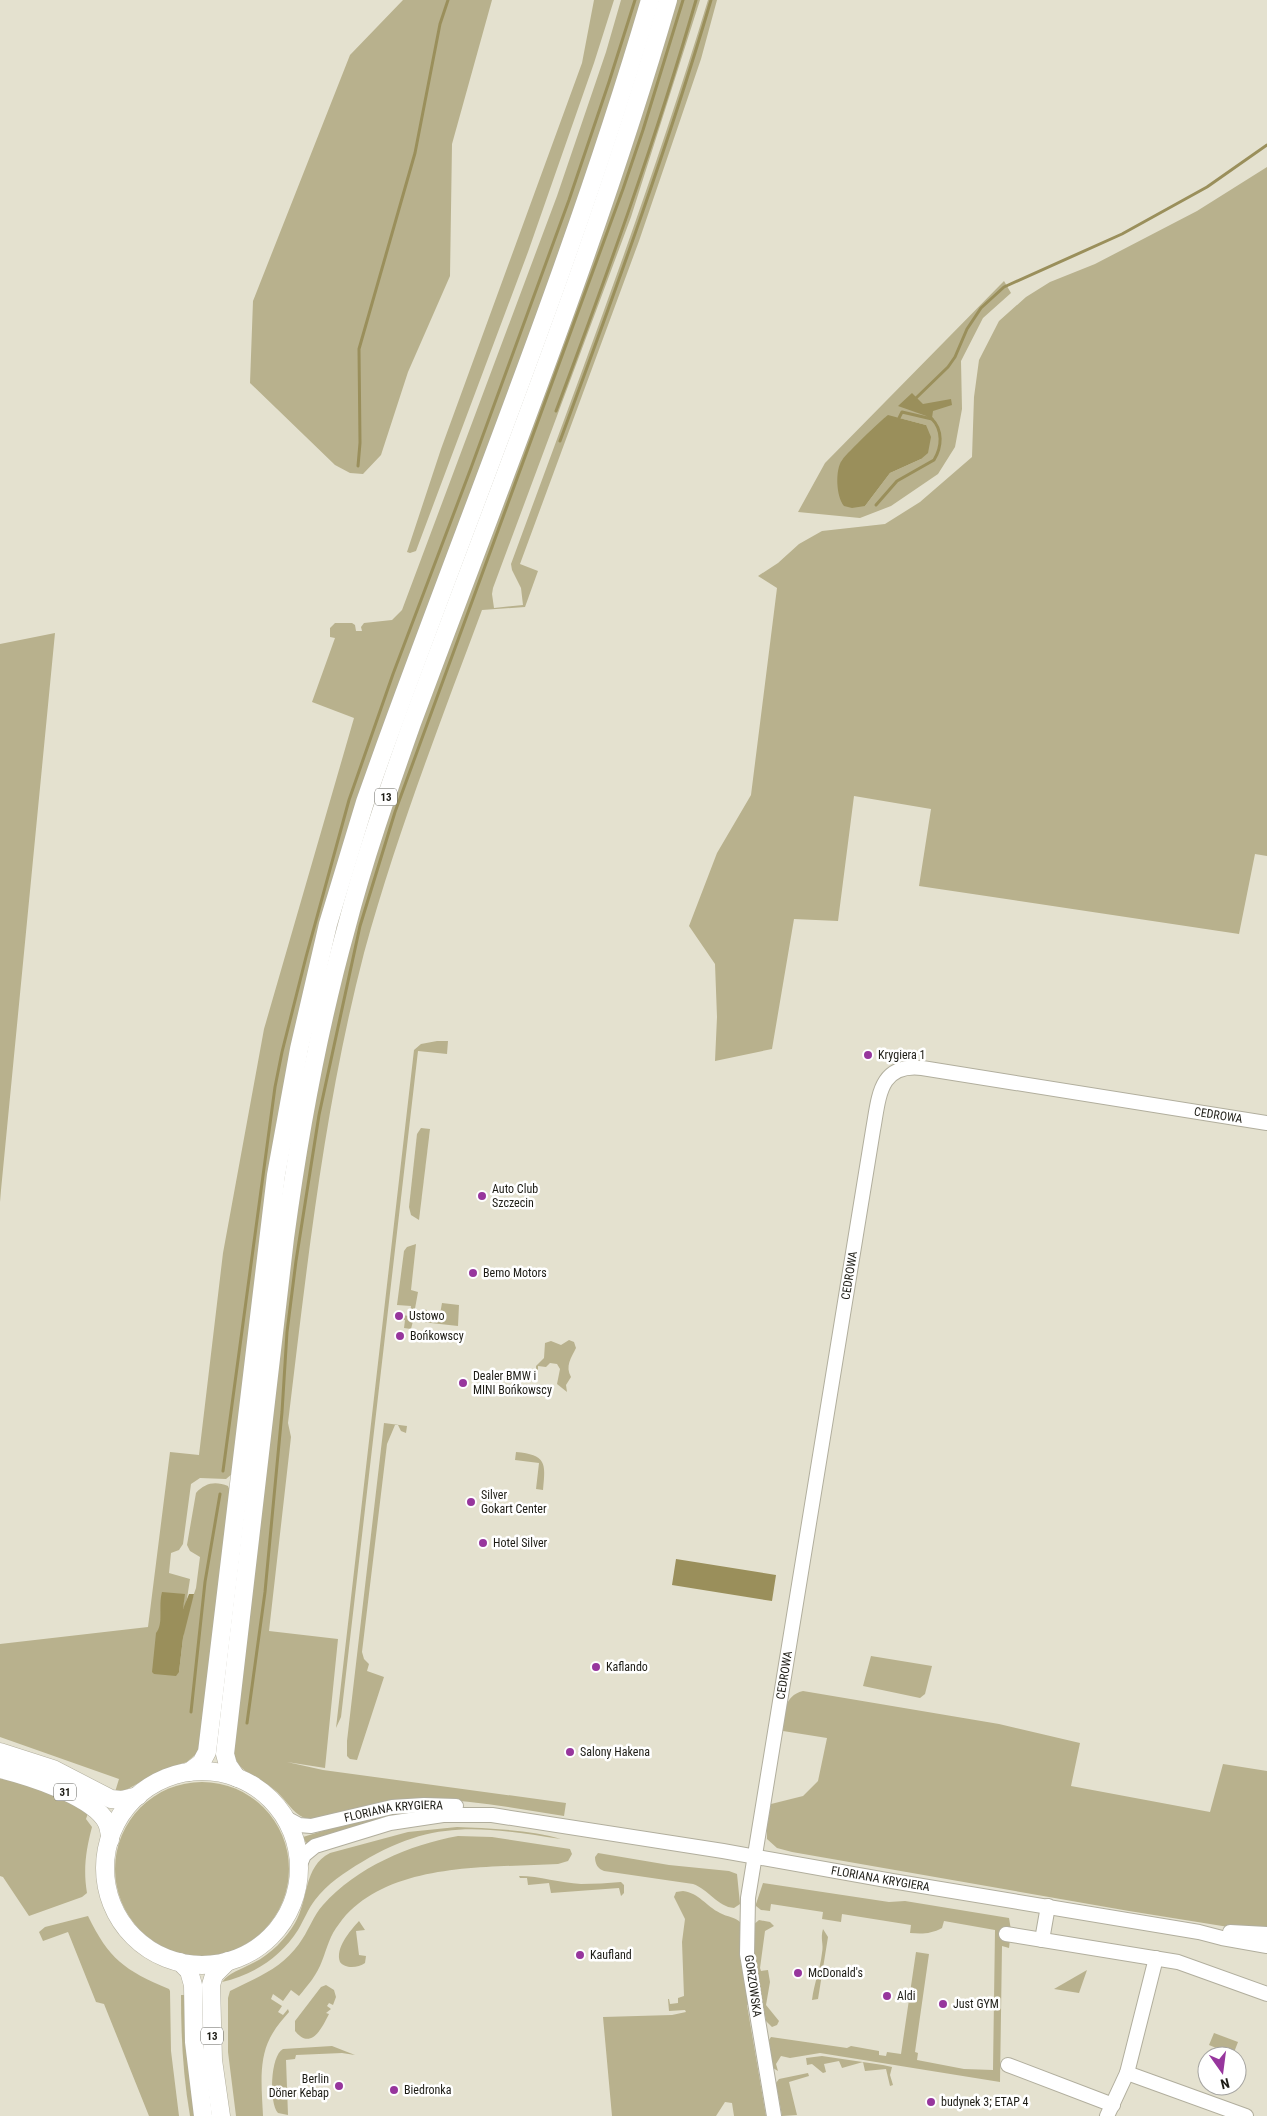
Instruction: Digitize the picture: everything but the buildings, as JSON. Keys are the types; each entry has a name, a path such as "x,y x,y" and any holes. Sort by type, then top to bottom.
{"main road":[{"name":"13","path":"189,1772 201,1763 207,1752 275,1182 298,1049 328,924 385,746 590,190 650,0"},
{"name":"13","path":"237,1778 228,1765 225,1754 285,1238 293,1177 316,1052 346,929 382,807 606,196 647,72 668,0"},
{"name":"31","path":"0,1752 53,1768 111,1799 122,1800 138,1796"},
{"name":"31","path":"0,1769 41,1782 85,1802 104,1819 109,1829 110,1840"},
{"name":"13","path":"203,2116 194,2042 193,1985 189,1971 180,1962 164,1957 143,1945 126,1928 110,1899 106,1876 106,1859 110,1840 122,1814 138,1796 158,1782 189,1772 213,1772 237,1778 265,1794 286,1818 296,1841 299,1867 295,1897 280,1926 257,1948 228,1962 214,1975 211,1985 213,2060 221,2116"},
{"path":"180,1962 204,1965 228,1962"}],"street":[{"name":"CEDROWA","path":"755,1856 878,1103 881,1090 888,1077 901,1068 922,1068 1267,1123"},
{"name":"FLORIANA KRYGIERA","path":"286,1818 299,1825 311,1826 380,1809 430,1805 466,1806 528,1814 563,1825"},
{"name":"FLORIANA KRYGIERA","path":"299,1867 304,1855 315,1846 370,1828 409,1819 464,1814 563,1825 755,1856 892,1881 1199,1932 1267,1946"},
{"name":"GORZOWSKA","path":"755,1856 748,1898 747,1954 774,2116"},
{"path":"1042,1940 1048,1906"},
{"name":"FLORIANA KRYGIERA","path":"1199,1932 1267,1934"},
{"path":"1006,1934 1156,1958 1198,1968 1267,1994"},
{"path":"1008,2065 1110,2110 1127,2073 1156,1958"},
{"path":"1127,2073 1246,2116"}],"shaded area":[{"path":"403,0 492,0 452,144 450,276 408,372 381,455 363,474 350,473 335,465 250,383 253,301 350,55"},
{"path":"594,0 614,0 594,63 528,252 416,551 407,552 441,449 582,63"},
{"path":"621,0 643,0 585,181 332,886 232,1474 226,1479 200,1478 191,1484 183,1544 179,1550 171,1553 169,1573 190,1579 186,1605 182,1610 184,1600 161,1618 160,1629 179,1672 187,1614 196,1588 200,1557 190,1551 187,1545 196,1493 210,1484 228,1486 230,1491 200,1746 196,1754 187,1762 162,1770 126,1790 115,1792 119,1779 0,1737 0,1644 148,1627 170,1452 199,1455 223,1253 264,1029 354,718 312,702 335,638 330,637 330,628 335,623 352,623 355,625 356,631 362,631 361,627 364,623 392,620 402,610 557,196 606,52"},
{"path":"677,0 700,0 631,217 493,588 494,608 523,605 521,588 511,564 638,213 686,72 708,0 717,0 701,59 639,241 520,564 538,571 525,607 482,610 404,823 364,953 338,1069 318,1187 288,1423 291,1437 269,1631 338,1639 325,1768 287,1762 323,1770 566,1803 564,1816 479,1803 415,1800 393,1801 336,1816 308,1819 296,1812 271,1787 243,1769 236,1760 233,1749 285,1297 307,1134 341,971 385,819 644,107"},
{"path":"1267,167 1267,856 1255,854 1239,934 919,886 931,809 854,796 838,921 794,919 772,1049 715,1061 717,1017 715,964 689,926 717,853 751,795 777,588 758,576 778,563 799,544 822,531 885,524 920,502 972,457 974,397 979,360 999,321 1026,297 1050,282 1095,264 1197,211"},
{"path":"1004,281 1011,293 983,318 961,361 962,409 955,447 938,474 891,506 860,518 798,512 825,463","holes":["886,417 899,418 926,425 921,459 890,473 865,506 840,466 842,460"]},
{"path":"912,393 923,404 951,399 952,405 933,411 932,418 898,406"},
{"path":"888,415 926,425 931,437 928,453 921,459 890,473 865,506 852,508 844,506 838,490 837,476 840,464 851,450"},
{"path":"55,633 1,1190 0,1202 0,644"},
{"path":"448,1041 447,1054 418,1051 341,1717 336,1728 414,1050 421,1044"},
{"path":"421,1128 430,1129 419,1220 411,1215 409,1207 417,1134"},
{"path":"416,1244 411,1290 418,1292 414,1314 425,1315 425,1312 421,1311 421,1309 427,1310 427,1313 440,1314 442,1303 459,1305 458,1326 413,1321 411,1329 404,1328 405,1320 396,1319 396,1315 400,1318 400,1315 410,1316 411,1306 397,1305 404,1251 407,1247"},
{"path":"569,1340 574,1342 576,1348 569,1366 571,1377 566,1385 567,1392 557,1384 560,1369 557,1364 550,1363 546,1367 538,1366 538,1370 536,1370 536,1366 544,1358 545,1343 551,1341 561,1345"},
{"path":"384,1423 407,1426 406,1433 401,1431 398,1425 395,1425 387,1444 362,1652 364,1659 369,1664 367,1671 384,1677 357,1760 350,1759 347,1756 347,1741"},
{"path":"516,1452 533,1455 542,1462 544,1466 543,1490 536,1489 539,1463 515,1460"},
{"path":"676,1559 776,1575 772,1601 672,1585"},
{"path":"162,1592 185,1594 183,1609 189,1594 194,1594 183,1638 179,1672 176,1676 154,1674 152,1672 156,1633 160,1625"},
{"path":"871,1656 932,1666 925,1694 920,1698 863,1686"},
{"path":"803,1691 999,1724 1080,1743 1071,1786 1210,1812 1223,1764 1267,1771 1267,1930 1241,1929 1129,1911 777,1848 767,1839 771,1804 803,1796 818,1781 827,1738 783,1731 788,1701 796,1693"},
{"path":"0,1777 56,1794 88,1813 86,1819 92,1827 86,1860 87,1893 82,1897 29,1916 3,1877 0,1876"},
{"path":"193,1782 211,1782 243,1792 269,1814 279,1828 285,1844 289,1878 279,1910 257,1936 243,1946 227,1952 211,1956 193,1956 161,1946 135,1924 125,1910 119,1894 115,1878 115,1860 125,1828 147,1802 161,1792 177,1786"},
{"path":"420,1811 306,1843 303,1837 355,1821 401,1812"},
{"path":"457,1827 524,1832 561,1839 507,1831 459,1830 436,1832 412,1838 388,1848 349,1870 325,1889 313,1903 291,1940 275,1956 245,1975 222,1982 232,1973 258,1961 276,1947 295,1923 315,1866 330,1853 408,1832"},
{"path":"458,1836 492,1837 570,1849 572,1854 568,1861 558,1864 471,1868 410,1878 383,1889 359,1903 336,1928 318,1971 299,1996 291,1990 283,2001 273,1994 271,1999 282,2006 278,2012 283,2015 288,2009 289,2012 272,2034 266,2047 262,2066 263,2116 236,2116 228,2052 228,1998 230,1991 268,1972 292,1953 323,1905 352,1879 403,1852 421,1845"},
{"path":"598,1853 669,1865 729,1871 737,1874 740,1904 734,1908 723,1905 693,1884 604,1871 596,1864 595,1857"},
{"path":"519,1876 581,1884 621,1882 624,1885 624,1893 621,1896 619,1888 551,1893 549,1883 528,1885 527,1878 520,1878"},
{"path":"763,1883 889,1902 905,1901 1009,1918 1011,1930 1009,1948 1002,1946 1000,2082 820,2053 790,2058 781,2056 776,2064 778,2071 773,2068 769,2040 771,2037 847,2048 851,2046 879,2051 879,2055 886,2056 887,2052 901,2054 916,1952 929,1954 915,2052 918,2053 917,2060 964,2069 993,2070 995,1930 944,1921 942,1928 934,1931 910,1933 911,1925 842,1914 841,1922 822,1919 823,1912 771,1904 770,1911 761,1910 756,1904"},
{"path":"683,1891 694,1894 715,1910 737,1919 741,1923 750,2004 747,2005 766,2116 734,2116 732,2103 725,2102 716,2116 612,2116 603,2017 672,2015 686,2012 685,2010 669,2011 668,1999 670,2004 678,2003 678,1998 684,1996 682,1942 685,1919 674,1897 676,1892"},
{"path":"88,1916 103,1943 120,1962 140,1976 170,1991 171,2051 179,2116 149,2116 104,2004 96,2002 68,1932 43,1941 39,1932 45,1927"},
{"path":"759,1920 770,1922 774,1926 765,1931 760,1968 761,1971 768,1970 770,1982 766,2005 779,2021 777,2025 772,2027 766,2021 753,1955 753,1925"},
{"path":"359,1921 365,1930 356,1931 359,1955 366,1956 365,1963 355,1967 348,1967 340,1962 341,1946"},
{"path":"823,1929 828,1937 818,1999 812,2000 821,1959"},
{"path":"1087,1970 1079,1993 1054,1989"},
{"path":"326,1985 334,1990 336,1997 333,2005 329,2003 327,2006 331,2009 326,2013 329,2014 315,2035 306,2039 301,2037 295,2031 295,2021 321,1987"},
{"path":"181,1995 187,1995 196,2116 190,2116 186,2086 182,2041"},
{"path":"1214,2033 1238,2042 1236,2046 1209,2045"},
{"path":"332,2046 355,2055 342,2053 296,2055 295,2059 286,2060 288,2115 278,2113 273,2100 272,2080 275,2061 279,2053 283,2049"},
{"path":"822,2056 863,2062 842,2068 839,2061 824,2064 826,2072 823,2073 812,2064 807,2065 806,2058"},
{"path":"863,2062 892,2067 890,2075 893,2085 890,2086 886,2069 865,2071"},
{"path":"808,2073 809,2076 789,2082 797,2115 782,2116 776,2083 779,2079"}],"waterway":[{"path":"358,466 360,443 359,349 415,153 440,24 448,0"},
{"path":"223,1471 275,1087 306,957 349,800 393,674 569,200 635,0"},
{"path":"247,1723 265,1592 282,1412 287,1332 296,1261 319,1115 360,926 395,812 623,189 683,0"},
{"path":"556,411 630,207 681,52 696,0"},
{"path":"560,441 658,167 711,0"},
{"path":"915,399 948,367 955,357 967,329 981,308 1004,287 1122,234 1207,187 1267,145"},
{"path":"899,418 902,412 932,419 929,416"},
{"path":"876,505 897,481 934,460 939,450 940,433 932,419"},
{"path":"191,1712 205,1582 220,1494"}],"place":[{"name":"Krygiera 1","path":"868,1055"},
{"name":"Auto Club Szczecin","path":"482,1196"},
{"name":"Bemo Motors","path":"473,1273"},
{"name":"Ustowo","path":"399,1316"},
{"name":"Bońkowscy","path":"400,1336"},
{"name":"Dealer BMW i MINI Bońkowscy","path":"463,1383"},
{"name":"Silver Gokart Center","path":"471,1502"},
{"name":"Hotel Silver","path":"483,1543"},
{"name":"Kaflando","path":"596,1667"},
{"name":"Salony Hakena","path":"570,1752"},
{"name":"Kaufland","path":"580,1955"},
{"name":"McDonald's","path":"798,1973"},
{"name":"Aldi","path":"887,1996"},
{"name":"Just GYM","path":"943,2004"},
{"name":"Berlin Döner Kebap","path":"339,2086"},
{"name":"Biedronka","path":"394,2090"},
{"name":"budynek 3; ETAP 4","path":"931,2102"}]}
